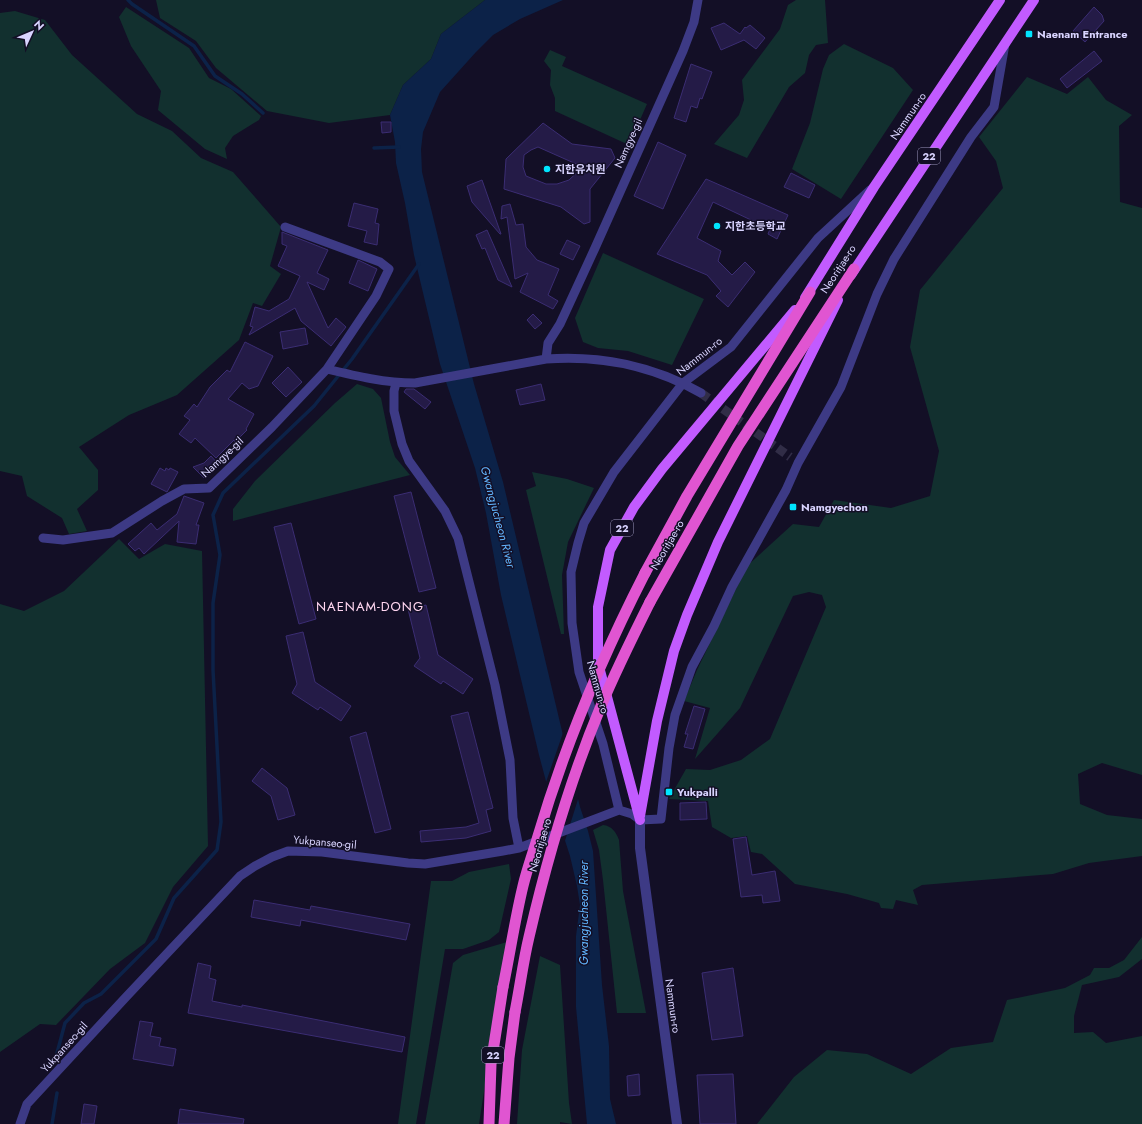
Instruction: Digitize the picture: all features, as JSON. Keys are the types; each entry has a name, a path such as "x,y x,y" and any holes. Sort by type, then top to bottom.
{"highway":[{"name":"Neoritjae-ro","path":"504,1124 509,1058 515,1012 529,938 544,877 578,766 601,706 626,649 650,602 738,446 854,269"},
{"name":"Neoritjae-ro","path":"489,1124 491,1064 503,987 523,886 549,799 568,747 620,623 646,573 687,496 810,292"}],"main road":[{"name":"Nammun-ro","path":"874,187 1000,0"},
{"name":"22","path":"1005,43 1034,0"},
{"name":"Neoritjae-ro","path":"854,269 1005,43"},
{"name":"Neoritjae-ro","path":"810,292 874,187"},
{"name":"22","path":"640,820 657,721 674,651 687,615 718,542 854,269"},
{"name":"22","path":"640,820 598,663 598,608 610,550 634,507 662,469 810,292"}],"street":[{"name":"Namgye-gil","path":"546,359 548,343 560,324 683,51 694,22 698,0"},
{"path":"619,810 632,814 640,820 661,819 669,748 675,715 692,667 714,626 732,586 786,490 798,463 841,387 877,294 894,259 972,137 994,107 1005,43"},
{"name":"Nammun-ro","path":"619,810 603,744 579,672 572,623 571,572 584,523 614,472 683,382 731,347 818,238 874,187"},
{"name":"Namgye-gil","path":"43,538 63,540 112,532 184,489 209,488 330,370 376,296 389,269 380,262 285,227"},
{"path":"330,370 396,383 415,383 433,381 546,359 560,358 609,361 629,364 683,382 701,393"},
{"path":"396,383 394,391 394,411 402,444 409,461 445,511 458,538 495,685 510,760 513,818 520,848"},
{"path":"790,457 798,463"},
{"name":"Yukpanseo-gil","path":"20,1124 27,1104 240,876 272,857 288,851 322,852 425,864 520,848 619,810"},
{"name":"Nammun-ro","path":"640,820 640,848 677,1124"}],"green space":[{"path":"156,0 485,0 441,34 431,59 403,85 390,115 329,123 267,111 216,68 196,41 160,18"},
{"path":"796,0 825,0 828,43 816,45 809,55 805,73 789,87 747,158 714,144 739,115 744,100 742,80 780,29 788,5"},
{"path":"126,7 189,48 209,78 231,89 261,116 259,120 233,136 225,148 227,159 205,149 158,110 161,91 131,46 119,17"},
{"path":"15,11 45,20 72,55 137,114 172,131 201,158 233,172 281,227 270,266 281,274 262,306 253,303 239,340 177,395 129,415 79,447 98,470 98,490 77,509 87,531 69,534 62,518 27,496 22,476 0,471 0,13"},
{"path":"844,44 893,68 913,90 841,199 792,169 810,123 823,69 829,55"},
{"path":"550,50 566,57 562,66 647,104 629,145 555,111 555,98 550,85 551,70 544,61"},
{"path":"1027,77 1067,94 1088,77 1106,100 1132,115 1119,126 1120,202 1142,208 1142,775 1102,763 1078,774 1080,804 1107,815 1142,819 1142,856 1089,863 1053,874 922,885 913,890 918,905 896,900 893,909 881,908 879,903 847,894 795,884 762,854 751,852 747,836 731,838 712,827 708,801 669,799 686,769 710,770 741,760 770,739 826,607 822,595 809,592 793,596 740,708 695,759 710,708 684,701 697,670 747,566 793,524 819,527 834,500 891,508 930,496 939,451 910,347 920,290 1003,188 996,161 979,137"},
{"path":"603,253 704,299 672,365 628,351 598,348 583,342 575,318"},
{"path":"357,384 373,389 381,398 390,442 395,457 410,475 233,521 233,509 255,481 335,403"},
{"path":"532,472 567,479 594,488 568,542 562,575 564,634 561,634 526,490 536,486"},
{"path":"119,539 139,559 165,544 202,551 208,846 173,887 145,943 110,969 56,1025 40,1024 0,1052 0,604 24,611 64,591"},
{"path":"603,825 613,830 619,840 623,891 646,1013 617,1013 603,880 599,850 593,830"},
{"path":"509,864 511,879 499,932 489,940 463,949 445,949 416,1124 398,1124 431,881 452,881 469,872"},
{"path":"1142,937 1142,959 1119,977 1082,985 1074,1016 1074,1033 1093,1032 1106,1043 1142,1036 1142,1124 757,1124 794,1077 827,1050 867,1054 911,1074 951,1048 993,1042 1007,1000 1065,988 1090,975 1094,968 1109,968 1124,960"},
{"path":"507,942 479,1124 425,1124 453,963 463,955"},
{"path":"540,956 560,965 569,1103 572,1124 560,1122 560,1124 517,1124 522,1050"}],"water":[{"name":"Gwangjucheon River","path":"485,0 563,0 520,19 493,35 440,92 423,132 421,149 422,172 474,384 503,482 580,807 593,851 602,985 609,1046 610,1099 616,1124 587,1124 576,1007 576,936 580,905 577,886 570,856 539,755 501,595 486,513 475,468 440,364 414,255 396,163 395,142 390,115 403,85 431,59 441,34"}],"pier":[{"path":"564,730 579,796 564,844 545,785"}],"building":[{"path":"1094,7 1102,15 1104,21 1085,42 1073,31"},
{"path":"724,23 740,34 745,27 746,28 750,25 765,38 756,49 744,40 721,50 711,28"},
{"path":"1094,51 1102,61 1067,88 1060,79"},
{"path":"691,64 712,72 702,99 700,98 697,108 691,106 686,122 674,118"},
{"path":"381,122 391,122 391,132 382,133"},
{"path":"543,123 572,144 611,149 615,158 590,189 590,222 584,224 561,207 504,189 506,159","holes":["538,147 583,167 569,180 557,184 546,184 526,176 523,167 524,155"]},
{"path":"658,142 686,155 663,209 634,196"},
{"path":"791,173 815,185 809,198 784,187"},
{"path":"706,179 788,215 777,239 768,234 770,229 713,202 697,238 721,251 718,261 732,275 745,262 755,272 728,307 716,296 721,291 707,275 657,254"},
{"path":"482,180 501,234 472,202 467,186"},
{"path":"354,203 378,209 375,223 379,224 377,245 364,242 367,231 348,226"},
{"path":"510,204 516,225 523,224 526,247 537,260 559,269 548,295 558,301 553,309 520,292 528,273 515,279 507,217 501,219 502,206"},
{"path":"487,230 512,287 498,280 485,248 482,249 476,235"},
{"path":"282,232 328,250 317,273 329,279 324,290 307,282 328,328 336,318 346,327 331,346 301,321 295,308 249,335 253,327 250,326 255,307 269,311 289,299 300,276 278,266 287,246 282,244"},
{"path":"567,240 580,246 573,260 560,254"},
{"path":"358,260 377,269 368,291 349,283"},
{"path":"533,314 542,323 535,329 527,320"},
{"path":"305,328 308,344 283,349 280,332"},
{"path":"245,342 273,356 258,386 249,389 242,383 228,399 254,414 246,429 247,430 235,442 234,440 216,458 195,438 191,443 179,434 190,420 184,416 194,404 197,407 210,387 227,370 230,372"},
{"path":"288,367 302,382 286,397 272,383"},
{"path":"541,384 545,400 520,405 516,390"},
{"path":"406,389 414,389 431,402 425,409 404,392"},
{"path":"211,456 218,464 204,478 193,467 204,463"},
{"path":"160,468 165,471 166,468 169,470 170,468 178,472 167,492 151,484"},
{"path":"411,492 436,588 419,592 394,496"},
{"path":"184,496 204,503 196,525 199,525 196,544 177,542 179,521 144,554 139,548 135,551 128,544 151,523 157,530 177,514"},
{"path":"291,523 316,619 299,624 274,527"},
{"path":"426,605 438,655 473,679 463,694 443,681 441,684 414,666 420,658 408,609"},
{"path":"303,632 315,682 351,706 341,721 320,707 318,710 292,693 297,684 286,636"},
{"path":"694,706 705,709 693,749 684,747 688,734 685,734"},
{"path":"468,712 493,808 486,810 491,831 466,838 421,842 420,831 466,827 479,823 451,716"},
{"path":"366,732 391,829 375,833 350,737"},
{"path":"262,768 287,788 295,815 278,820 271,796 252,781"},
{"path":"706,802 707,819 680,820 680,803"},
{"path":"746,837 752,875 775,871 780,901 763,903 762,895 741,897 733,839"},
{"path":"254,900 310,910 311,906 410,924 406,940 301,920 300,926 251,917"},
{"path":"198,963 211,966 209,978 216,980 212,1001 242,1007 242,1005 405,1037 402,1052 188,1013"},
{"path":"733,968 743,1036 712,1040 702,973"},
{"path":"140,1021 153,1023 150,1036 161,1038 159,1046 176,1049 173,1066 133,1059"},
{"path":"639,1074 640,1095 628,1096 627,1076"},
{"path":"733,1074 736,1124 700,1124 697,1075"},
{"path":"84,1104 97,1106 94,1124 81,1124"},
{"path":"180,1109 244,1119 243,1124 178,1124"}],"waterway":[{"path":"128,0 194,46 215,76 242,94 263,113"},
{"path":"374,148 399,147"},
{"path":"57,1053 65,1023 84,1003 101,994 156,939 174,898 217,850 221,822 213,670 213,603 220,555 213,515 223,493 314,406 352,359 419,264"},
{"path":"52,1124 57,1093"}],"tunnel":[{"path":"701,393 790,457"}],"place":[{"name":"Naenam Entrance","path":"1029,34"},
{"name":"지한유치원","path":"547,169"},
{"name":"지한초등학교","path":"717,226"},
{"name":"Namgyechon","path":"793,507"},
{"name":"Yukpalli","path":"669,792"}],"district":[{"name":"NAENAM-DONG","path":"370,606"}]}
